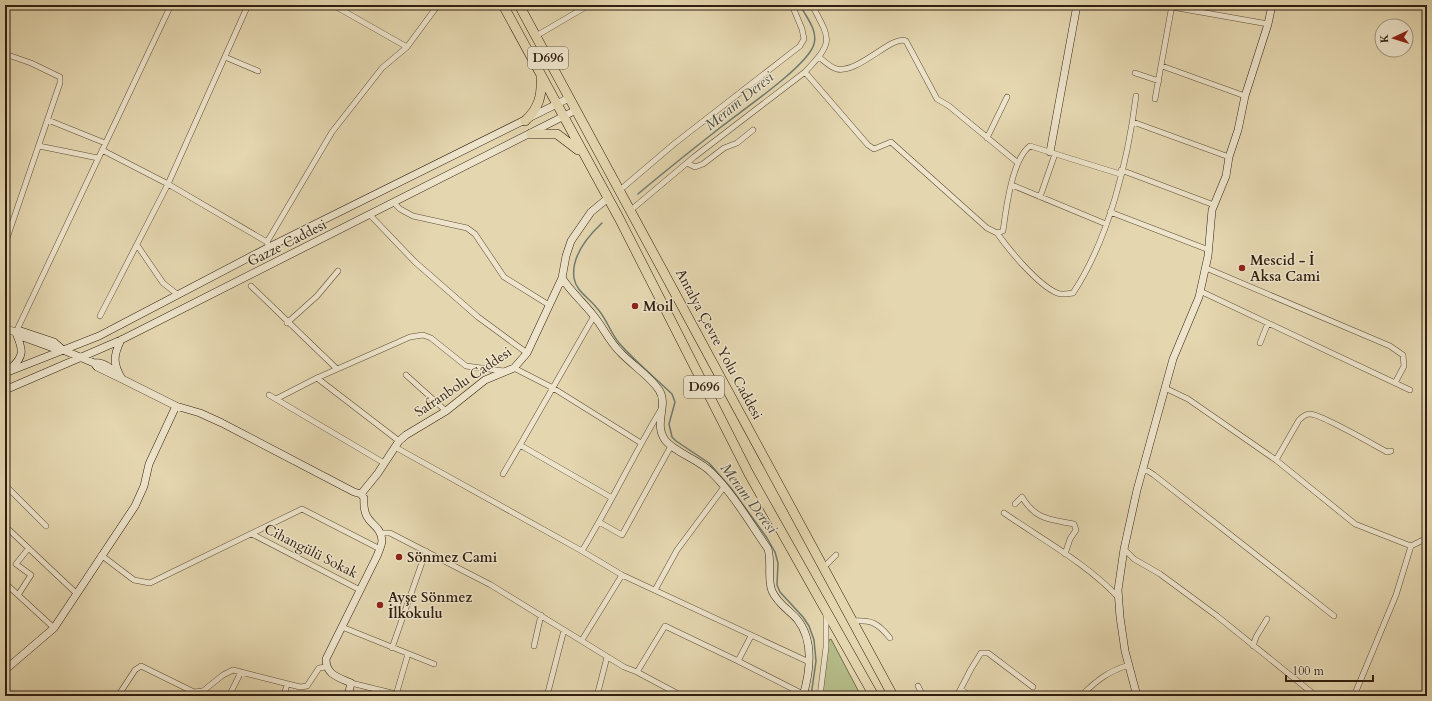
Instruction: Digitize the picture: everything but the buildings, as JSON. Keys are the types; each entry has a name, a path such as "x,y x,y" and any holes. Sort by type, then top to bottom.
{"highway":[{"name":"D696","path":"503,5 608,198 749,474 873,695"},
{"name":"Antalya Çevre Yolu Caddesi","path":"520,5 893,696"},
{"path":"525,121 534,112 541,99 540,74"},
{"path":"531,134 557,134 574,145 587,159"}],"street":[{"path":"5,373 18,362 22,353 16,332 170,5"},
{"path":"100,316 168,184 248,5"},
{"path":"333,5 407,47"},
{"path":"102,150 168,184 268,245 332,132 382,68 407,47 438,5"},
{"path":"536,36 589,5"},
{"path":"620,190 674,144 800,46 804,39 802,29 792,5"},
{"path":"631,210 804,72 819,57 826,45 828,34 812,5"},
{"path":"1040,197 1053,153 1078,5"},
{"path":"1137,696 1129,665 1120,617 1118,597 1124,549 1142,471 1173,359 1200,291 1209,250 1214,205 1226,176 1229,157 1238,130 1245,96 1268,24 1272,5"},
{"path":"1155,99 1172,6 1268,24"},
{"path":"819,57 835,69 846,70 903,39 906,41 937,98 949,106 1018,163"},
{"path":"5,54 31,63 60,77 60,83 48,120 5,244"},
{"path":"225,57 258,71"},
{"path":"1162,66 1245,96"},
{"path":"804,72 868,145 874,148 890,142 960,205 988,228 997,233 1011,253 1043,283 1057,293 1066,294 1073,293 1086,272 1106,224 1133,122 1136,96"},
{"path":"1135,73 1159,81"},
{"path":"987,138 1007,97"},
{"name":"Gazze Caddesi","path":"5,373 99,336 268,245 525,121 569,98"},
{"name":"Gazze Caddesi","path":"5,390 121,340 576,110"},
{"path":"48,120 105,143"},
{"path":"1133,122 1229,157"},
{"path":"687,164 695,166 703,164 724,148 737,143 752,130"},
{"path":"39,146 98,158"},
{"path":"997,233 1003,231 1018,163 1024,150 1030,146 1121,172 1214,205"},
{"path":"1012,185 1106,224"},
{"name":"Safranbolu Caddesi","path":"361,494 397,444 406,435 446,411 486,380 514,368 527,353 562,278 566,256 576,232 590,212 608,198"},
{"path":"394,203 400,209 413,216 467,228 475,234 504,277 549,305"},
{"path":"1110,212 1209,250"},
{"path":"370,215 415,262 478,317 527,353"},
{"path":"137,245 163,283 177,294"},
{"path":"1206,268 1390,346 1403,355 1404,366 1395,384"},
{"path":"288,323 317,296 338,271"},
{"path":"562,278 594,316 614,346 660,391 663,403 582,551"},
{"path":"251,286 337,369"},
{"path":"1200,291 1410,390"},
{"path":"504,474 594,316"},
{"path":"1260,343 1268,324"},
{"path":"5,329 16,332 20,336 56,349 64,350 94,363 97,367 176,406 200,413 222,423 354,492 361,494 364,498 363,510 367,518 378,529 382,541 380,549 326,659 326,667 331,674 351,683 396,695 408,654"},
{"path":"276,399 317,378 410,337 423,335 431,338 466,366 505,372"},
{"path":"121,340 115,352 114,360 117,371 122,379"},
{"path":"514,368 553,388 641,442"},
{"path":"406,375 446,411"},
{"path":"317,378 397,444 622,575 808,662"},
{"path":"1165,388 1188,399 1276,460 1355,524 1411,546"},
{"path":"270,395 384,463"},
{"path":"5,670 54,628 134,506 144,486 149,464 176,406"},
{"path":"637,672 665,626 738,661 803,695 808,662 808,648 805,631 772,590 770,579 770,557 768,549 712,472 699,462 671,446 665,439 660,430 660,410"},
{"path":"1276,460 1299,420 1310,414 1342,428 1387,452 1391,451"},
{"path":"520,445 612,498"},
{"path":"599,522 622,534 671,446"},
{"path":"1142,471 1148,471 1334,616"},
{"path":"5,485 46,526"},
{"path":"655,590 677,550 724,487"},
{"path":"1015,504 1022,497 1027,506 1044,519 1074,524 1076,530 1070,539 1065,554"},
{"path":"101,555 134,580 150,583 302,509 380,549"},
{"path":"1004,513 1101,580 1118,597"},
{"path":"5,526 76,593"},
{"path":"380,533 390,533 491,585 624,667 637,672 682,696"},
{"name":"Cihangülü Sokak","path":"252,534 360,590"},
{"path":"1354,696 1396,595 1411,546 1427,538"},
{"path":"18,595 31,575 16,564 28,549"},
{"path":"1124,549 1134,559 1160,574 1210,611 1316,696"},
{"path":"392,648 426,551"},
{"path":"824,567 836,555"},
{"path":"582,640 622,575"},
{"path":"5,583 54,628"},
{"path":"820,696 826,647 826,610"},
{"path":"534,646 541,615"},
{"path":"1253,646 1256,637 1267,619"},
{"path":"853,621 869,620 883,629 890,638"},
{"path":"342,627 434,664"},
{"path":"547,696 564,630"},
{"path":"738,661 751,636"},
{"path":"957,696 971,669 981,654 988,653 1033,687"},
{"path":"597,696 607,657"},
{"path":"1083,694 1099,678 1112,670 1129,665"},
{"path":"120,695 135,670 141,666 194,692 203,691 223,675 233,670 287,684 307,686 319,668 326,667"},
{"path":"229,696 241,672"},
{"path":"348,696 351,683"},
{"path":"284,696 287,684"},
{"path":"918,686 923,696"},
{"path":"961,689 969,696"}],"green space":[{"path":"831,639 861,696 821,696 829,640"}],"waterway":[{"name":"Meram Deresi","path":"638,194 721,127 773,88 800,64 809,53 815,39 811,24 800,5"},
{"name":"Meram Deresi","path":"602,223 591,234 581,248 575,262 575,283 599,311 619,343 638,363 672,394 675,402 669,424 672,437 709,463 731,488 767,538 775,552 778,563 777,585 780,592 803,617 809,626 814,640 816,661 811,696"}],"place":[{"name":"Mescid - İ Aksa Cami","path":"1242,268"},
{"name":"Moil","path":"635,306"},
{"name":"Sönmez Cami","path":"399,557"},
{"name":"Ayşe Sönmez İlkokulu","path":"380,605"}]}
